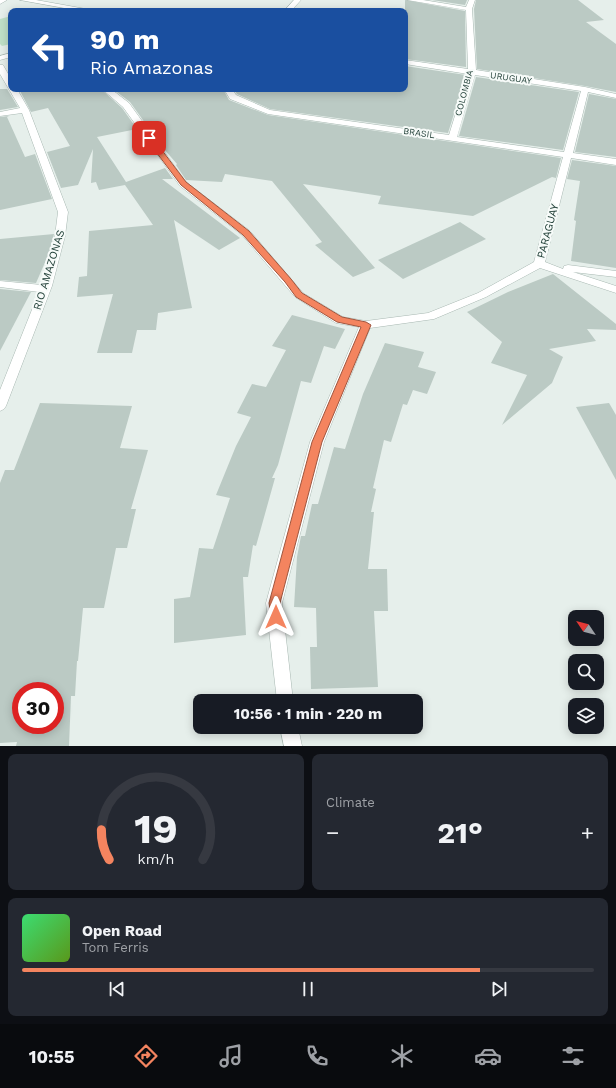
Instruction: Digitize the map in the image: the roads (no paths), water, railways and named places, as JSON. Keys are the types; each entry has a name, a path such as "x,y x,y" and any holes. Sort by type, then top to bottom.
{"street":[{"path":"0,2 4,0"},
{"path":"23,0 81,8 88,4"},
{"path":"290,8 298,0"},
{"path":"410,0 469,9"},
{"name":"COLOMBIA","path":"452,138 472,73 469,9 472,0"},
{"name":"URUGUAY","path":"408,62 585,89 616,96"},
{"path":"0,67 8,81"},
{"name":"PARAGUAY","path":"366,325 430,316 482,295 539,264 585,89"},
{"name":"RIO AMAZONAS","path":"0,406 45,289 62,229 63,212 25,110 15,92"},
{"path":"110,92 126,105 183,184 246,233 299,295 340,320 366,325 317,442 274,603 285,694"},
{"name":"BRASIL","path":"230,92 233,97 268,112 616,162"},
{"path":"0,114 25,110"},
{"path":"539,264 616,274"},
{"path":"539,264 616,290"},
{"path":"0,284 45,289"},
{"path":"290,734 293,746"}]}
